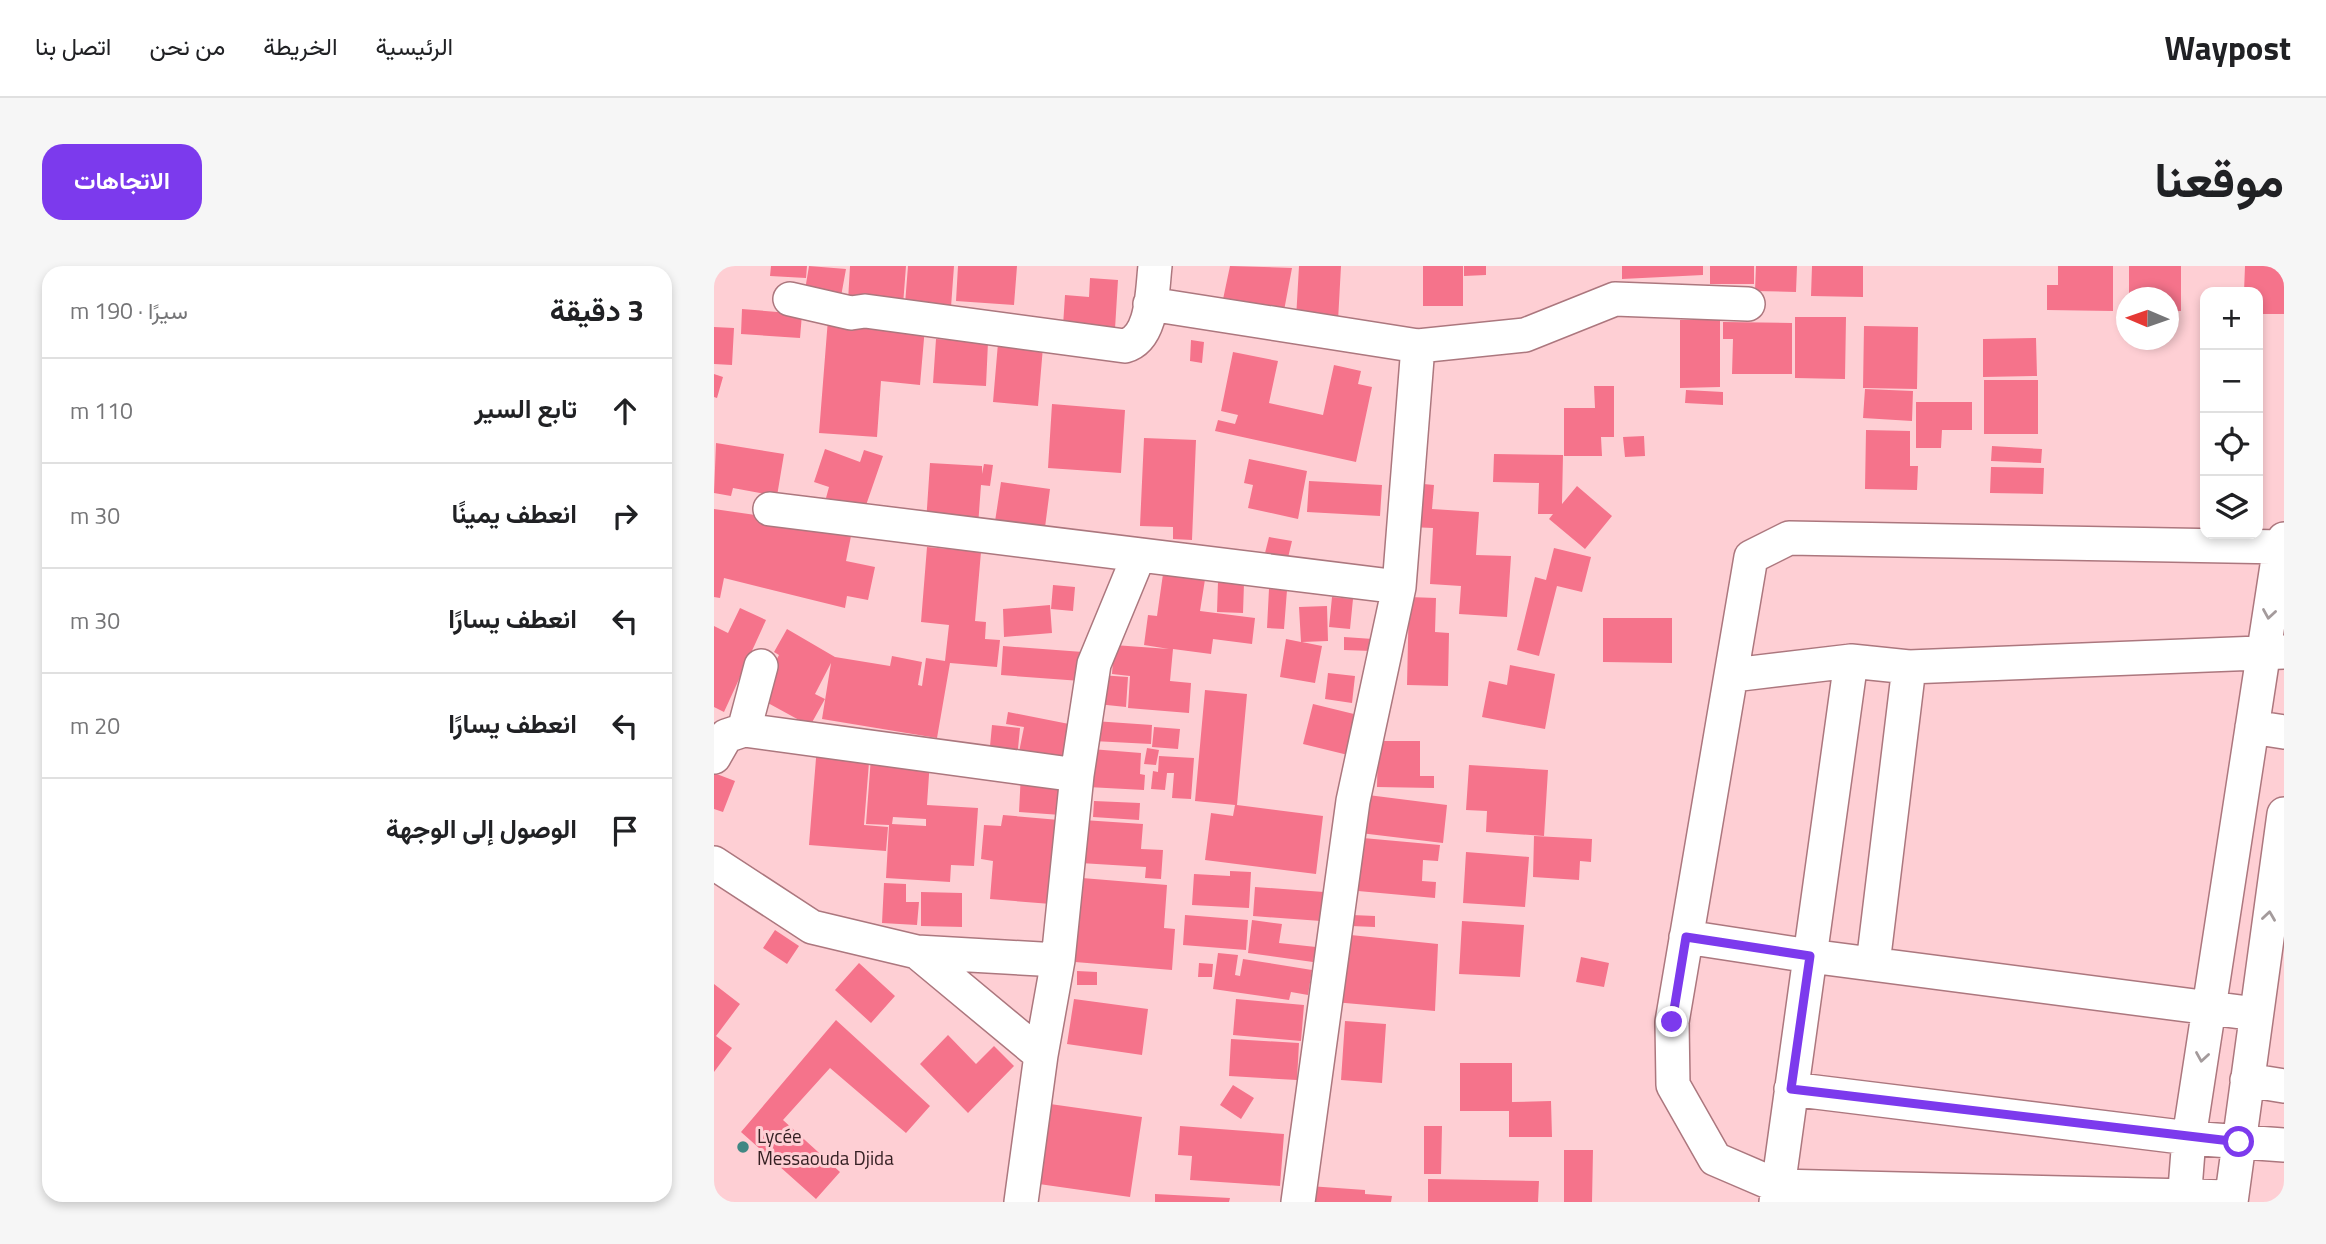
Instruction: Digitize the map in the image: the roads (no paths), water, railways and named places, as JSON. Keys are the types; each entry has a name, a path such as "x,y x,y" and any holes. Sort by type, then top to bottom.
{"street":[{"path":"790,299 851,313 865,311 1125,346 1136,343 1143,333 1155,266"},
{"path":"1150,304 1418,346 1525,335 1615,299 1748,304"},
{"path":"1298,1202 1353,801 1399,587 1418,346"},
{"path":"769,509 1399,587"},
{"path":"2185,1198 2189,1138 2231,866 2268,729 2282,544 1789,538 1751,557 1672,1022 1673,1085 1715,1159 1777,1194 2231,1199 2256,1014 2274,952 2284,814"},
{"path":"1021,1202 1041,1055 1058,960 1077,775 1094,664 1139,555"},
{"path":"1733,675 1851,662 1909,667 2274,652"},
{"path":"1777,1194 1851,662"},
{"path":"761,666 724,738 1077,775"},
{"path":"1873,964 1909,667"},
{"path":"714,863 812,926 918,952 1058,960"},
{"path":"2231,866 2279,876"},
{"path":"1686,937 1810,956 2256,1014"},
{"path":"2219,944 2274,952"},
{"path":"918,952 1041,1055"},
{"path":"2247,1080 2284,1086"},
{"path":"1791,1089 2189,1138 2284,1145"}],"place":[{"name":"Lycée Messaouda Djida","path":"743,1147"}]}
